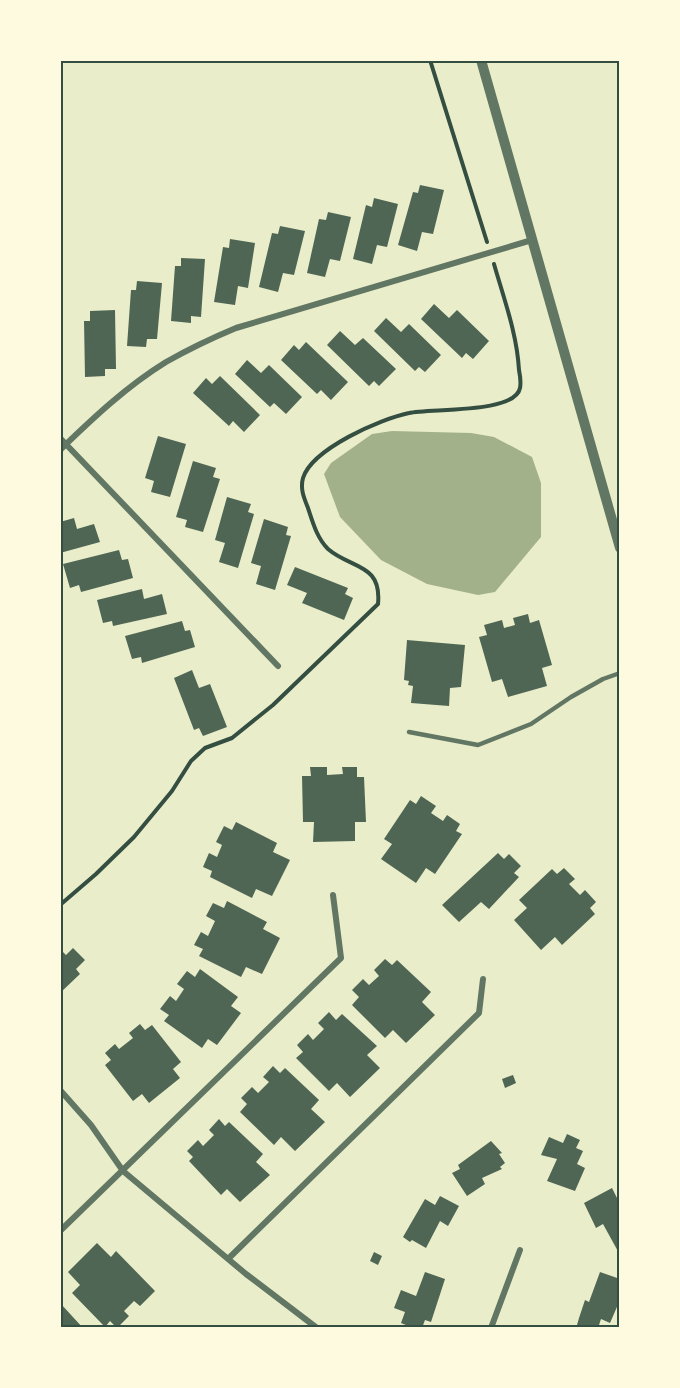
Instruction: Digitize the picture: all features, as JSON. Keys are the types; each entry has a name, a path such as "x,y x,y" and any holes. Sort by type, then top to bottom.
{"street":[{"path":"481,60 620,548"},
{"path":"60,450 96,415 145,376 199,344 236,328 532,240"},
{"path":"60,438 278,666"},
{"path":"60,1232 341,958 333,896"},
{"path":"228,1259 479,1013 483,979"},
{"path":"60,1090 85,1117 123,1171 228,1259 317,1328"},
{"path":"491,1328 520,1250"}],"lane":[{"path":"409,732 478,745 531,724 571,697 603,679 620,673"}],"path":[{"path":"60,905 134,837 172,791 191,761 205,748 232,738 273,705 378,604 379,593 372,574 365,568 340,557 318,536 301,486 310,464 328,450 388,419 411,412 463,411 517,396 520,388 518,350 430,60"}],"shaded area":[{"path":"392,431 471,433 494,437 532,457 541,483 541,537 495,592 478,595 427,584 381,560 340,517 324,474 331,463 372,434"}],"building":[{"path":"420,185 444,190 433,234 422,232 417,251 398,245 413,192 418,193"},
{"path":"374,198 398,204 387,247 377,245 372,264 353,259 366,205 372,207"},
{"path":"328,212 351,217 340,261 330,259 325,277 307,273 319,219 326,220"},
{"path":"280,226 305,231 294,275 283,273 278,292 259,287 272,233 278,234"},
{"path":"230,239 255,243 248,288 238,286 235,305 214,302 223,247 229,248"},
{"path":"181,258 205,259 201,317 191,316 191,323 171,321 175,266 181,266"},
{"path":"137,281 162,283 157,339 147,339 146,347 127,346 131,290 136,290"},
{"path":"434,304 449,318 457,310 489,341 473,359 466,353 462,358 421,319"},
{"path":"115,310 116,369 105,369 105,376 85,377 84,321 90,321 90,311"},
{"path":"386,318 401,332 409,324 441,355 425,372 419,367 415,371 374,331"},
{"path":"340,331 355,345 363,338 396,369 379,386 374,381 369,386 327,345"},
{"path":"306,342 348,382 331,400 321,390 317,394 281,360 294,345 299,350"},
{"path":"247,360 261,373 269,365 302,397 286,414 274,403 270,407 235,374"},
{"path":"220,376 260,415 244,432 233,421 229,426 193,393 206,378 212,384"},
{"path":"158,436 186,444 170,497 151,492 154,481 145,478"},
{"path":"193,461 216,468 213,477 220,479 203,532 185,527 187,520 176,517"},
{"path":"227,497 251,504 248,512 254,514 238,568 219,562 225,543 215,540"},
{"path":"74,518 77,529 94,524 100,542 60,553 60,522"},
{"path":"264,519 288,527 286,535 291,536 275,590 256,584 261,566 251,563"},
{"path":"119,550 122,560 128,559 133,578 81,592 79,585 70,588 63,564"},
{"path":"295,567 348,588 345,594 353,598 344,620 302,603 307,593 287,585"},
{"path":"142,589 144,599 162,594 167,614 113,626 112,621 103,623 97,600"},
{"path":"528,614 530,623 539,620 552,665 542,668 547,686 508,697 502,679 492,682 479,637 487,635 484,625 502,620 504,628 515,625 513,618"},
{"path":"182,621 185,631 190,630 195,647 142,663 141,657 132,659 125,636"},
{"path":"407,640 465,645 461,687 450,688 449,706 411,703 413,686 408,685 409,681 404,680"},
{"path":"192,670 199,688 210,684 227,727 203,736 199,728 194,730 174,678"},
{"path":"310,767 327,767 327,775 343,774 342,767 357,767 357,777 364,777 366,822 355,822 355,841 313,842 314,822 303,822 302,776 311,776"},
{"path":"421,796 436,806 431,813 443,821 447,815 460,824 456,831 462,834 435,874 426,868 416,883 381,859 392,844 384,839 410,800 416,804"},
{"path":"236,822 277,843 273,852 290,860 272,896 256,889 252,898 210,877 212,871 203,867 209,853 217,857 222,845 216,842 224,826 232,830"},
{"path":"498,853 504,859 509,854 521,866 514,873 519,877 489,909 481,902 459,922 442,905"},
{"path":"564,868 575,879 569,884 580,895 585,890 596,902 590,908 595,914 562,945 555,937 541,950 514,920 527,908 519,900 552,869 557,874"},
{"path":"227,901 267,922 263,929 280,938 262,974 246,967 241,977 199,956 203,949 194,945 201,932 208,936 215,921 206,916 213,903 224,908"},
{"path":"73,948 85,960 76,969 80,974 60,993 60,949 66,955"},
{"path":"385,959 392,965 397,960 431,992 422,1002 435,1015 406,1043 393,1030 385,1038 352,1005 359,997 352,990 363,979 369,985 379,976 374,970"},
{"path":"200,969 238,997 231,1006 241,1013 217,1045 208,1039 202,1048 164,1021 169,1015 160,1009 170,996 176,1001 184,989 177,984 187,971 195,977"},
{"path":"329,1012 336,1020 342,1014 377,1046 367,1055 380,1068 350,1097 337,1083 329,1091 296,1058 303,1052 297,1045 308,1034 313,1040 324,1029 318,1023"},
{"path":"140,1024 145,1030 152,1025 181,1062 173,1069 180,1078 149,1103 142,1094 133,1101 105,1065 111,1060 105,1053 115,1044 119,1049 133,1038 129,1033"},
{"path":"273,1066 280,1073 285,1068 319,1100 311,1109 325,1122 295,1151 281,1137 274,1145 240,1112 247,1104 241,1098 252,1087 258,1093 269,1082 263,1077"},
{"path":"513,1075 516,1083 505,1088 502,1079"},
{"path":"219,1119 225,1126 229,1122 263,1154 256,1162 270,1175 240,1202 227,1189 221,1195 189,1161 193,1157 187,1151 198,1140 203,1146 214,1135 209,1130"},
{"path":"567,1134 580,1140 576,1148 583,1151 577,1164 585,1168 575,1191 547,1181 557,1159 541,1155 549,1137 563,1143"},
{"path":"491,1141 502,1153 499,1154 505,1163 500,1167 502,1169 482,1178 485,1184 467,1196 452,1173 460,1169 458,1165"},
{"path":"612,1188 620,1204 620,1255 603,1224 596,1228 584,1203"},
{"path":"440,1196 459,1206 448,1226 440,1221 426,1248 403,1237 425,1199 435,1205"},
{"path":"97,1243 111,1257 116,1251 155,1291 140,1306 134,1301 124,1311 129,1316 117,1328 110,1321 105,1327 72,1293 80,1285 68,1272"},
{"path":"374,1252 382,1256 378,1265 370,1261"},
{"path":"425,1272 445,1279 431,1322 425,1320 422,1328 413,1328 401,1323 405,1312 394,1308 401,1290 416,1296"},
{"path":"600,1272 620,1279 620,1300 610,1323 601,1319 598,1328 584,1328 577,1325 579,1318 585,1300 589,1302"},
{"path":"61,1304 83,1328 60,1328"}]}
